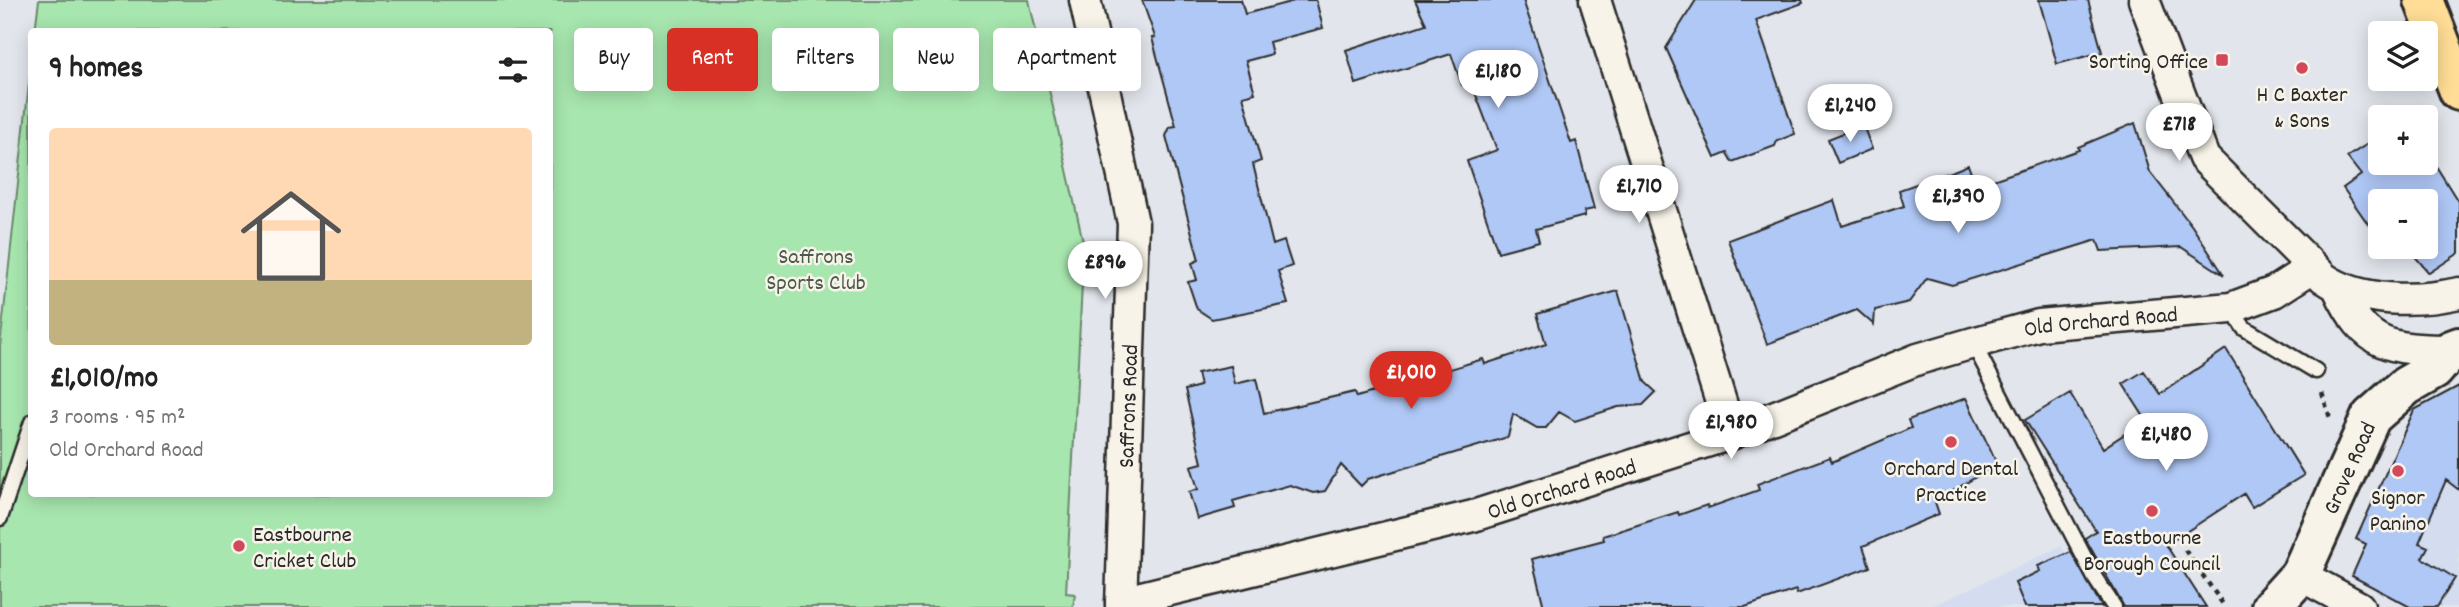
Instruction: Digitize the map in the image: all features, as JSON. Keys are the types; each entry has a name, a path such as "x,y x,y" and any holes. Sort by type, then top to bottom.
{"main road":[{"path":"2424,0 2459,91"}],"street":[{"name":"Saffrons Road","path":"1085,0 1133,223 1121,604"},
{"path":"1595,0 1731,434"},
{"path":"2144,0 2204,158 2313,267 2338,288 2360,327 2401,349 2455,348"},
{"name":"Old Orchard Road","path":"1121,604 1473,516 1731,434 1918,359 1973,343 2039,325 2231,308 2274,292 2313,267"},
{"path":"2338,288 2377,296 2423,299 2459,293"},
{"name":"Grove Road","path":"2271,607 2300,575 2371,417 2406,386 2434,370 2455,348"},
{"path":"2300,575 2359,607"}],"lane":[{"path":"2231,308 2244,328 2316,371"},
{"path":"1973,343 2095,578 2114,607"},
{"path":"0,518 28,434"}],"path":[{"path":"2185,551 2225,607"}],"shaded area":[{"path":"2459,395 2459,607 2410,607 2376,523"},
{"path":"2061,546 2102,607 1930,607"}],"green space":[{"name":"Saffrons Sports Club","path":"39,0 1029,0 1035,28 993,28 993,91 1049,91 1084,246 1066,593 1075,594 1073,607 0,607 0,347 28,92 28,497 553,497 553,28 35,28"}],"building":[{"path":"1142,0 1241,0 1245,14 1298,0 1316,0 1323,28 1269,42 1272,54 1246,61 1255,93 1243,96 1261,161 1253,164 1273,245 1284,241 1292,266 1278,271 1288,304 1212,319 1197,309 1188,282 1197,280 1192,263 1199,260 1166,136 1170,127 1176,126 1152,38 1155,37"},
{"path":"1415,0 1523,0 1571,143 1576,141 1594,209 1584,211 1585,216 1536,229 1539,241 1498,252 1467,161 1497,150 1471,82 1462,85 1451,54 1356,84 1346,50 1426,24"},
{"path":"1696,0 1802,0 1803,3 1756,20 1795,134 1777,141 1775,146 1732,162 1727,153 1715,158 1666,48"},
{"path":"2039,0 2088,0 2102,52 2057,64"},
{"path":"2135,123 2150,172 2192,226 2224,275 2181,247 2101,251 2097,240 1952,285 1927,278 1909,302 1875,310 1874,325 1857,310 1767,344 1728,240 1834,200 1842,226 1904,206 1899,190 1968,165 1976,186 2079,150 2078,147"},
{"path":"1863,125 1872,149 1838,163 1828,139"},
{"path":"2368,144 2368,175 2438,175 2438,169 2459,203 2459,253 2429,273 2417,259 2438,259 2438,189 2368,189 2368,224 2343,188 2361,175 2347,157"},
{"path":"1618,291 1645,382 1656,392 1643,405 1618,407 1575,421 1559,412 1546,428 1537,428 1513,414 1508,437 1368,479 1361,486 1341,465 1325,491 1313,493 1290,485 1233,501 1235,508 1197,519 1189,492 1198,489 1191,466 1202,463 1185,390 1200,386 1197,373 1231,366 1235,384 1256,379 1264,413 1355,392 1357,397 1483,359 1485,364 1546,344 1537,314"},
{"path":"2226,349 2304,475 2252,507 2244,494 2166,545 2206,607 2124,607 2085,538 2096,531 2025,420 2070,393 2103,448 2146,420 2123,384 2144,371 2160,394"},
{"path":"2459,386 2459,490 2446,480 2419,543 2428,547 2422,558 2455,578 2437,607 2410,607 2352,576 2366,544 2356,539 2414,410"},
{"path":"1966,398 1997,464 1935,502 1939,514 1863,546 1870,567 1797,594 1796,590 1745,607 1544,607 1532,559 1604,540 1603,536 1678,512 1679,515 1707,505 1708,508 1759,490 1757,484 1830,457 1832,462 1911,428 1908,420"},
{"path":"2071,552 2102,607 2025,607 2015,583 2040,571 2038,566"}],"place":[{"name":"Sorting Office","path":"2222,60"},
{"name":"H C Baxter & Sons","path":"2302,68"},
{"name":"Orchard Dental Practice","path":"1951,442"},
{"name":"Signor Panino","path":"2398,471"},
{"name":"Eastbourne Borough Council","path":"2152,511"},
{"name":"Eastbourne Cricket Club","path":"239,546"}]}
